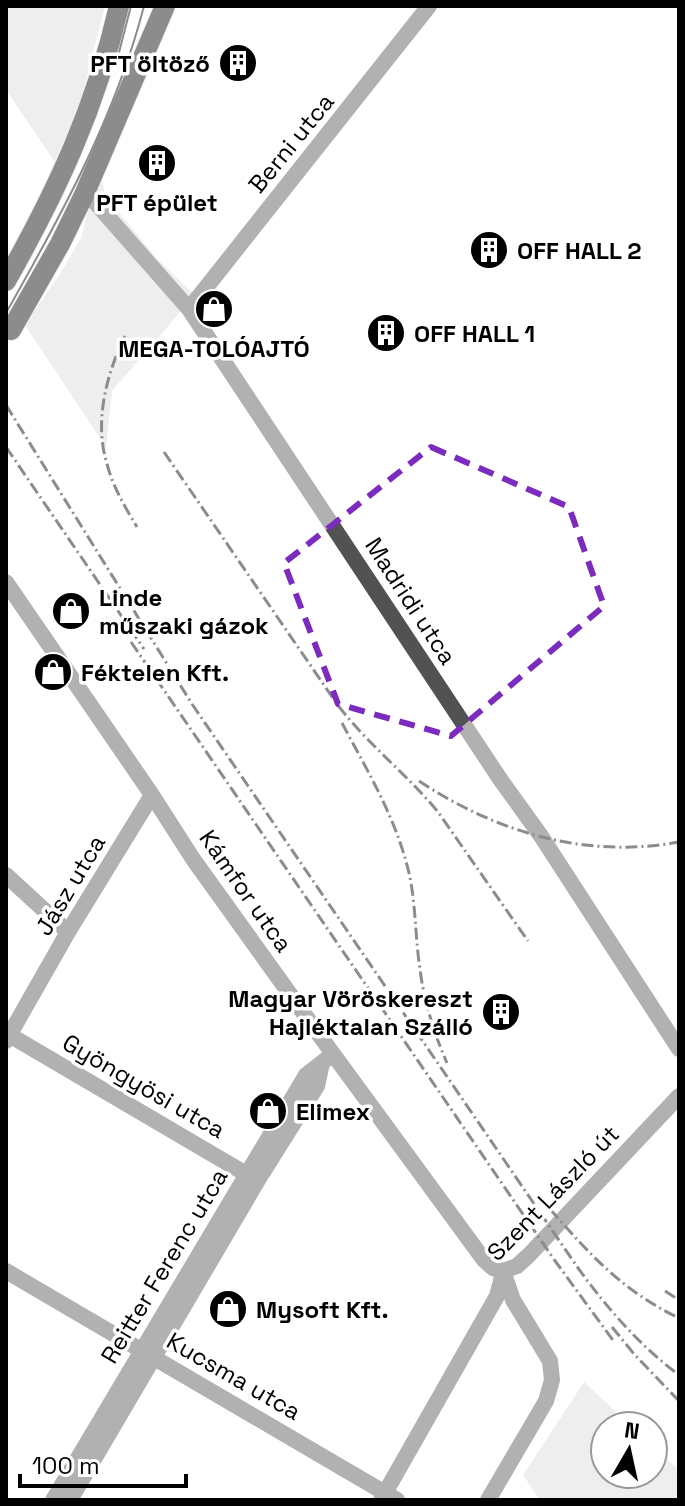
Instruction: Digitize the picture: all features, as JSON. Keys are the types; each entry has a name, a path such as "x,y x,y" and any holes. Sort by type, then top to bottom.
{"main road":[{"path":"6,281 39,223 71,154 101,75 119,6"},
{"path":"11,330 84,195 165,6"}],"street":[{"name":"Berni utca","path":"189,309 429,6"},
{"name":"Madridi utca","path":"84,195 94,201 189,309 541,836 679,1049"},
{"name":"Kámfor utca","path":"6,582 327,1058 484,1260 493,1268 503,1271 513,1300 550,1361 552,1380 546,1401 488,1500"},
{"name":"Jász utca","path":"7,1036 152,795"},
{"path":"6,875 68,932"},
{"name":"Gyöngyösi utca","path":"7,1036 252,1177"},
{"name":"Reitter Ferenc utca","path":"70,1500 149,1354 252,1177 317,1086 327,1058"},
{"name":"Szent László út","path":"388,1498 497,1296 503,1271 517,1266 529,1255 679,1096"},
{"name":"Kucsma utca","path":"6,1271 388,1498"},
{"name":"Reitter Ferenc utca","path":"53,1500 149,1354"}],"highlighted area":[{"path":"431,447 569,507 604,606 451,736 338,704 284,563"}],"shaded area":[{"path":"6,6 105,6 76,113 55,162 6,90"},
{"path":"102,180 106,197 157,259 195,295 112,391 106,447 25,325 82,236 87,214"},
{"path":"584,1382 614,1410 589,1410 589,1490 669,1490 669,1461 679,1470 679,1500 540,1500 523,1475"}],"tram line":[{"path":"116,64 131,6"},
{"path":"6,313 47,239 103,125 144,6"}],"railway":[{"path":"125,336 112,367 104,399 103,448 113,481 137,527"},
{"path":"6,405 192,704 578,1268 624,1325 679,1375"},
{"path":"6,447 144,649"},
{"path":"164,452 337,704 438,812 528,941"},
{"path":"131,642 553,1258 615,1343"},
{"path":"342,723 397,833 411,885 424,993 447,1063"},
{"path":"419,781 480,815 544,837 610,847 679,842"},
{"path":"550,1209 608,1271 659,1308 679,1318"},
{"path":"665,1291 679,1300"},
{"path":"612,1327 679,1401"}],"place":[{"name":"PFT öltöző","path":"238,63"},
{"name":"PFT épület","path":"157,163"},
{"name":"OFF HALL 2","path":"489,250"},
{"name":"MEGA-TOLÓAJTÓ","path":"214,309"},
{"name":"OFF HALL 1","path":"386,333"},
{"name":"Linde műszaki gázok","path":"71,611"},
{"name":"Féktelen Kft.","path":"53,672"},
{"name":"Magyar Vöröskereszt Hajléktalan Szálló","path":"501,1012"},
{"name":"Elimex","path":"268,1111"},
{"name":"Mysoft Kft.","path":"228,1309"}]}
